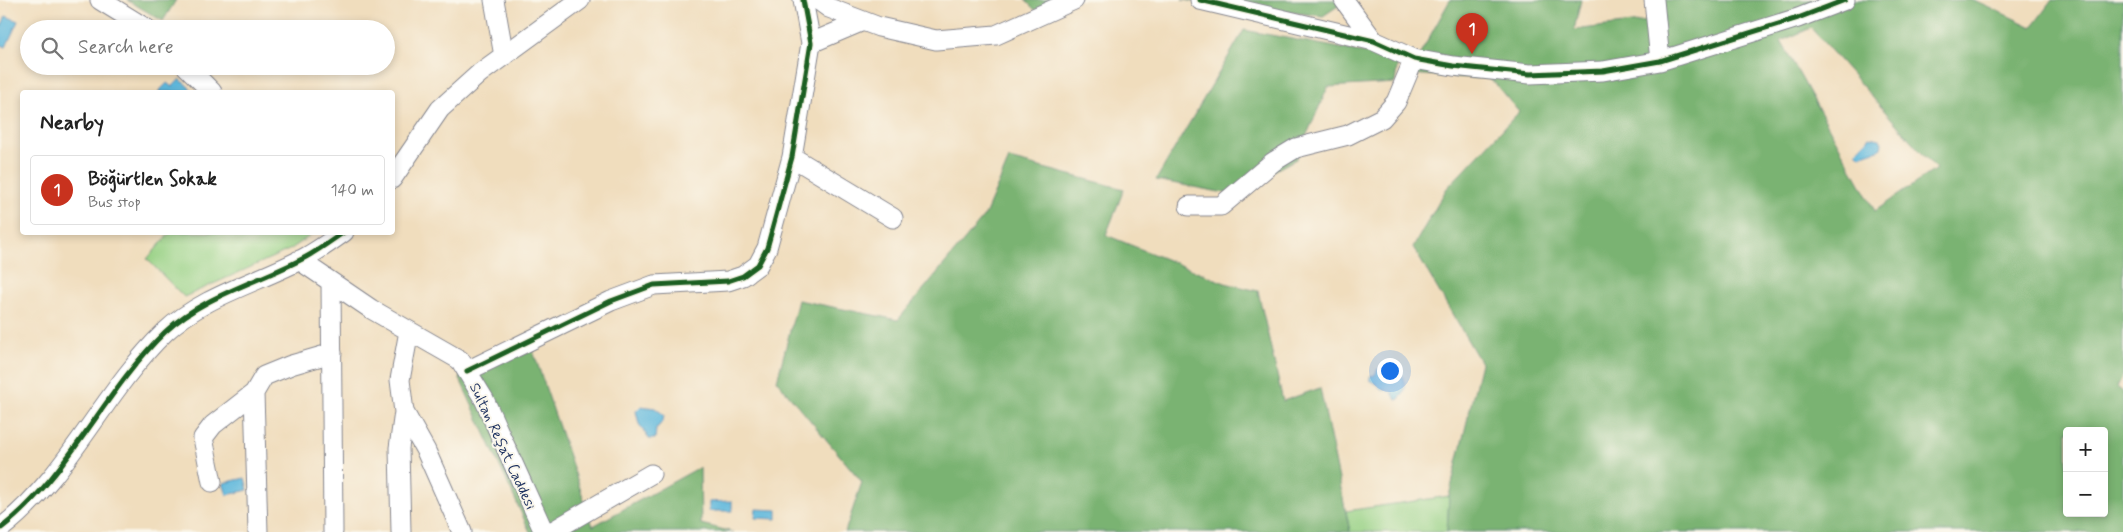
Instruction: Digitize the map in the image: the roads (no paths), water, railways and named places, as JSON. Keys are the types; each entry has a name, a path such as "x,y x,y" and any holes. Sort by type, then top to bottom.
{"street":[{"path":"100,0 132,20"},
{"path":"494,0 504,56"},
{"path":"395,175 440,109 480,73 580,0"},
{"path":"467,371 611,301 654,285 728,281 743,276 758,264 767,248 792,157 811,43 803,0"},
{"path":"818,0 829,8 879,27 936,40 996,35 1074,0"},
{"path":"1200,0 1374,41 1414,59 1453,66 1530,74 1603,71 1660,61 1798,18 1845,0"},
{"path":"1344,0 1374,41"},
{"path":"1654,0 1660,61"},
{"path":"811,43 842,28 863,21"},
{"path":"1189,206 1222,206 1273,162 1296,148 1348,136 1382,118 1396,102 1414,59"},
{"path":"195,75 210,90"},
{"path":"792,157 893,218"},
{"path":"0,530 51,480 146,352 167,330 188,314 214,299 299,260 339,235"},
{"name":"Sultan Reşat Caddesi","path":"299,260 371,309 460,360 484,399 544,532"},
{"path":"331,282 333,532"},
{"path":"401,532 399,448 404,412 400,380 409,331"},
{"path":"212,482 203,438 213,425 254,393 264,376 291,365 332,353"},
{"path":"254,393 258,532"},
{"path":"404,412 426,451 462,532"},
{"path":"551,532 652,474"}],"water":[{"path":"6,16 18,21 6,47 0,45 0,29"},
{"path":"180,79 191,89 160,90 167,83 172,87"},
{"path":"1870,137 1880,139 1882,143 1881,149 1860,156 1856,152"},
{"path":"1388,367 1397,372 1404,380 1405,390 1403,395 1396,400 1392,392 1381,389 1370,380 1370,376 1375,375 1378,369"},
{"path":"641,406 655,408 664,415 663,421 656,429 655,439 649,439 639,424 636,411"},
{"path":"245,478 248,490 227,495 223,483"},
{"path":"732,501 732,511 709,511 709,502"},
{"path":"756,509 777,510 777,519 755,518"}],"place":[{"name":"Böğürtlen Sokak","path":"1472,54"}]}
